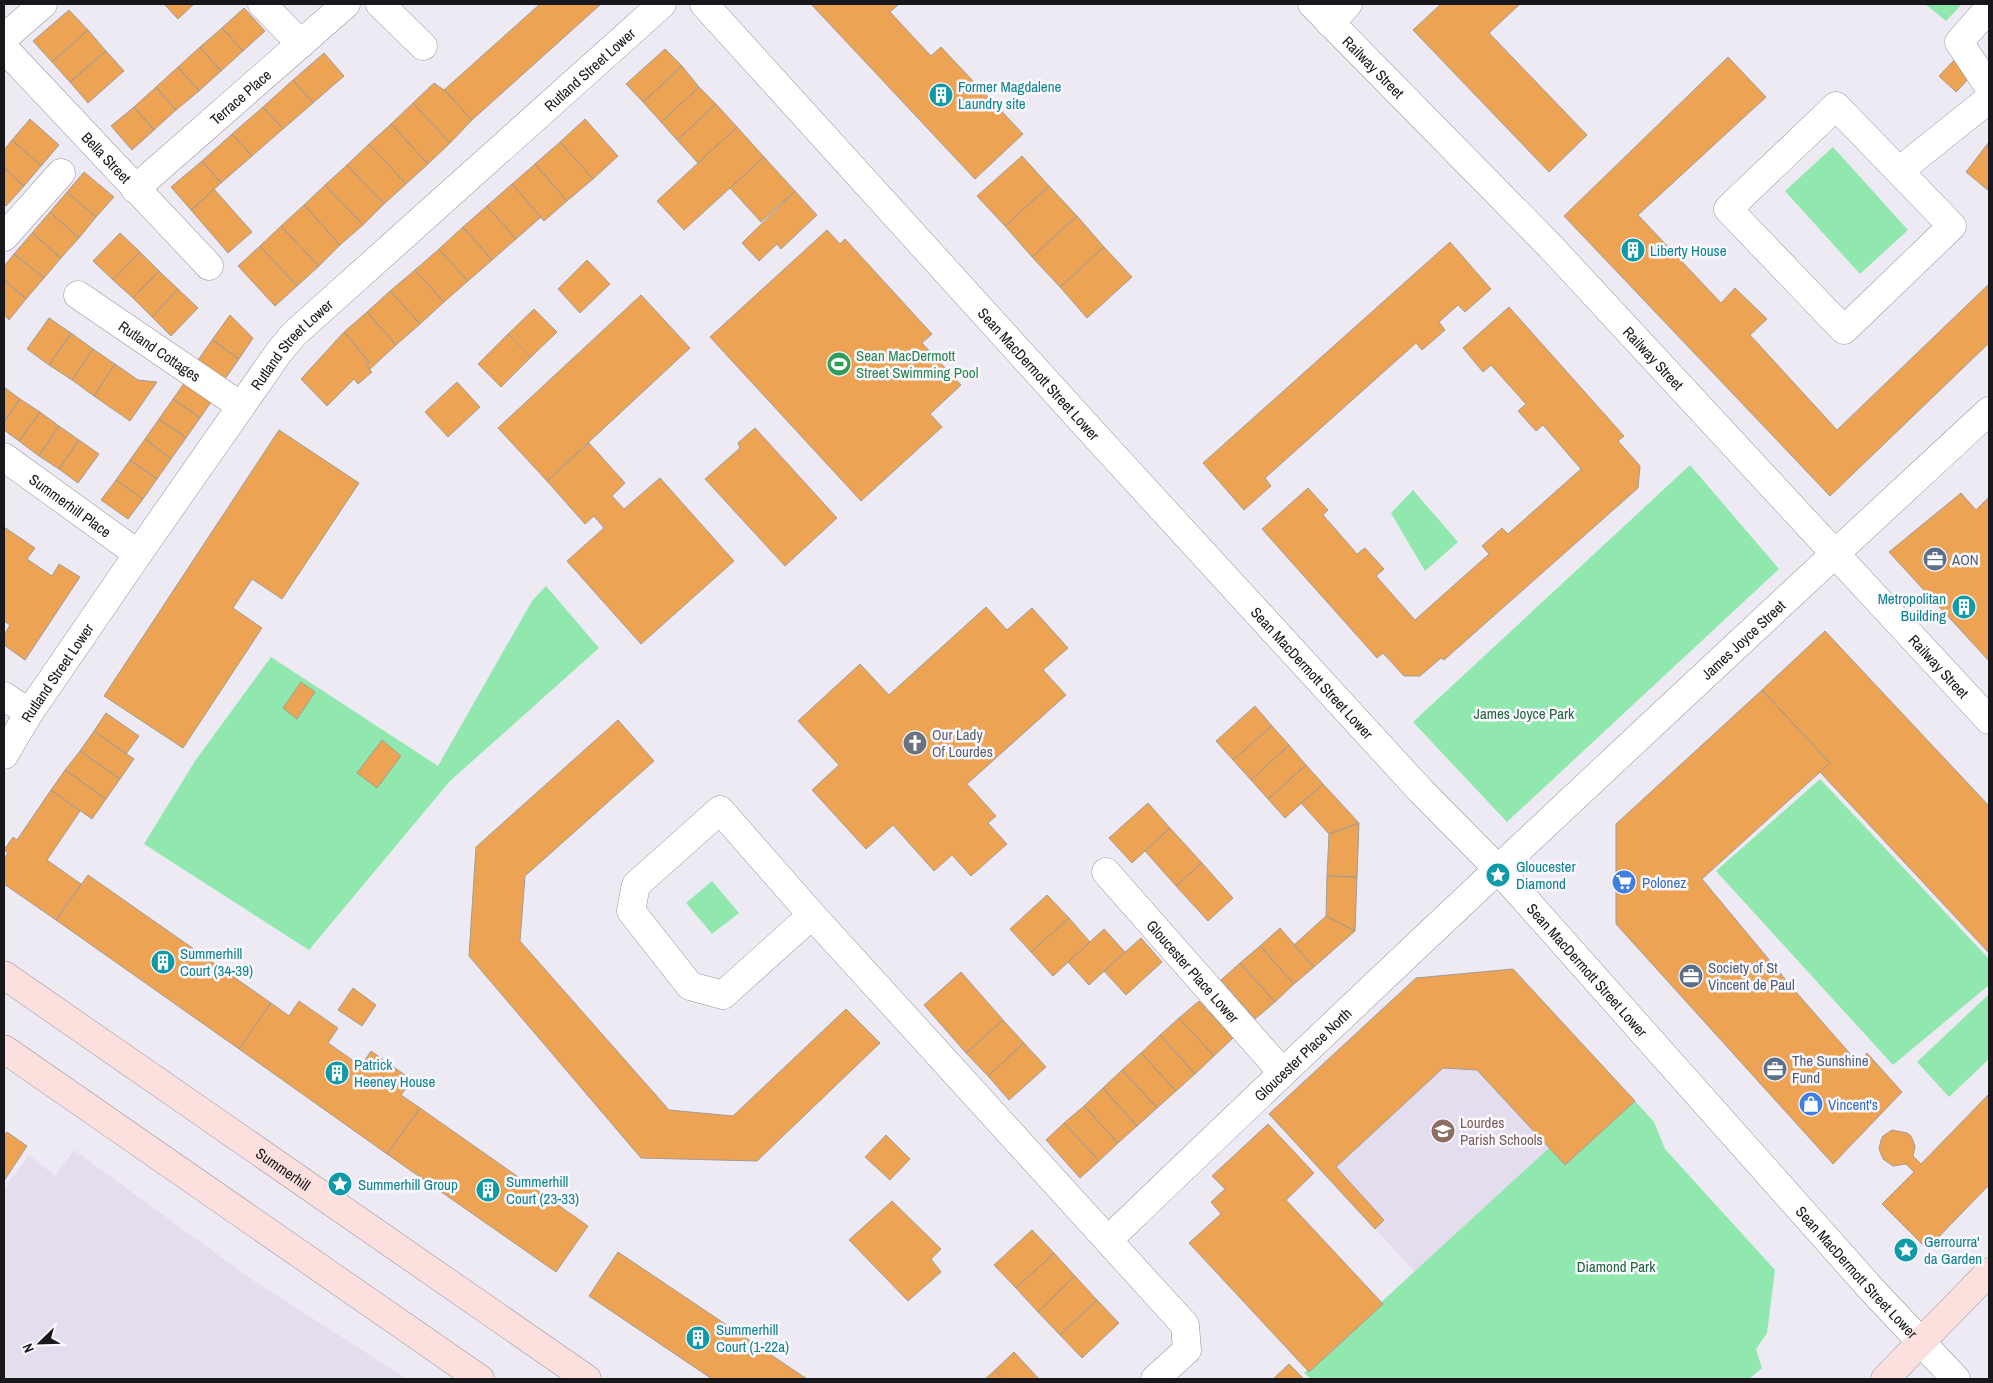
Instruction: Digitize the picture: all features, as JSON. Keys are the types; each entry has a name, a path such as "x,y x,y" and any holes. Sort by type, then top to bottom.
{"main road":[{"name":"Summerhill","path":"4,975 587,1379"},
{"path":"4,1049 480,1379"},
{"path":"1885,1379 1989,1272"}],"street":[{"path":"4,38 43,4"},
{"path":"262,4 301,44"},
{"name":"Terrace Place","path":"135,189 346,4"},
{"path":"380,4 423,46"},
{"name":"Rutland Street Lower","path":"4,754 29,713 138,554 267,368 294,334 662,4"},
{"name":"Sean MacDermott Street Lower","path":"704,4 1108,450 1421,791 1498,869 1866,1284 1956,1379"},
{"name":"Railway Street","path":"1312,4 1339,14 1556,254 1989,720"},
{"path":"1989,8 1959,42 1989,87"},
{"name":"Bella Street","path":"4,48 208,266"},
{"path":"1899,171 1989,98"},
{"path":"1836,106 1899,171 1952,226 1844,330 1728,209 1836,106"},
{"path":"4,237 61,173"},
{"name":"Rutland Cottages","path":"78,295 241,406"},
{"name":"James Joyce Street","path":"1498,869 1989,411"},
{"name":"Summerhill Place","path":"4,457 138,554"},
{"path":"4,696 29,713"},
{"path":"812,915 723,995 690,986 631,911 636,885 720,810 812,915 1185,1325 1187,1350 1155,1379"},
{"name":"Gloucester Place North","path":"1108,1240 1282,1072 1498,869"},
{"name":"Gloucester Place Lower","path":"1106,872 1282,1072"}],"shaded area":[{"name":"Lourdes Parish Schools","path":"1513,969 1635,1101 1565,1165 1549,1148 1415,1272 1269,1114 1416,978"},
{"path":"74,1150 251,1279 407,1379 4,1379 4,1189 29,1155 55,1176"}],"green space":[{"path":"1925,4 1962,4 1946,21"},
{"path":"1833,147 1908,230 1860,274 1785,191"},
{"name":"James Joyce Park","path":"1690,465 1779,569 1507,822 1413,722"},
{"path":"1413,490 1458,542 1425,571 1391,513"},
{"path":"546,586 599,648 450,781 309,950 144,844 195,761 271,657 438,766 532,601"},
{"path":"1820,779 1989,959 1989,985 1893,1065 1716,871"},
{"path":"712,881 739,913 712,934 686,903"},
{"path":"1989,994 1989,1059 1949,1097 1917,1062"},
{"name":"Diamond Park","path":"1635,1101 1654,1122 1665,1149 1775,1270 1767,1333 1756,1349 1762,1368 1749,1379 1311,1379 1304,1373 1549,1148 1565,1165"}],"building":[{"path":"164,4 194,4 178,19"},
{"path":"540,4 601,4 472,120 444,90"},
{"name":"Former Magdalene Laundry site","path":"811,4 899,4 890,12 931,56 941,47 1023,134 975,179"},
{"path":"1441,4 1520,4 1489,33 1587,135 1549,172 1413,30"},
{"path":"244,8 265,31 243,51 222,28"},
{"path":"69,10 88,30 52,62 33,41"},
{"path":"222,28 243,51 221,71 200,47"},
{"path":"88,30 106,51 70,82 52,62"},
{"path":"200,47 221,71 199,91 178,67"},
{"path":"665,49 682,66 643,102 626,84"},
{"path":"106,51 124,71 88,103 70,82"},
{"path":"324,53 344,76 313,103 293,80"},
{"name":"Liberty House","path":"1728,57 1766,97 1638,215 1721,303 1735,288 1767,319 1750,335 1837,430 1989,284 1989,343 1830,496 1564,216"},
{"path":"1957,57 1974,73 1956,92 1939,76"},
{"path":"682,66 699,87 661,122 643,102"},
{"path":"178,67 199,91 176,110 156,87"},
{"path":"293,80 313,103 283,129 263,107"},
{"path":"434,83 444,90 472,120 450,143 413,103"},
{"path":"156,87 176,110 154,130 134,107"},
{"path":"699,87 716,104 677,140 661,122"},
{"path":"413,103 450,143 428,164 391,124"},
{"path":"716,104 737,127 698,163 677,140"},
{"path":"134,107 154,130 132,150 111,126"},
{"path":"263,107 283,129 252,156 232,134"},
{"path":"30,119 59,145 41,166 12,140"},
{"path":"585,119 618,156 593,179 560,142"},
{"path":"391,124 428,164 406,184 369,144"},
{"path":"737,127 764,157 684,230 657,201"},
{"path":"232,134 252,156 221,183 202,161"},
{"path":"12,140 41,166 24,186 4,168 4,150"},
{"path":"560,142 593,179 567,201 535,164"},
{"path":"1989,142 1989,191 1966,172"},
{"path":"369,144 406,184 384,204 347,165"},
{"path":"1022,156 1049,186 1005,226 977,196"},
{"path":"764,157 795,191 761,222 730,188"},
{"path":"202,161 221,183 191,210 171,187"},
{"path":"535,164 567,201 544,221 512,184"},
{"path":"347,165 384,204 363,225 325,185"},
{"path":"4,168 24,186 6,206 4,204"},
{"path":"84,172 114,197 96,217 67,192"},
{"path":"512,184 541,217 516,239 487,206"},
{"path":"325,185 363,225 340,245 304,205"},
{"path":"1049,186 1077,216 1032,257 1005,226"},
{"path":"214,189 252,232 228,253 191,210"},
{"path":"795,191 817,215 781,249 777,244 759,261 742,243"},
{"path":"67,192 96,217 79,238 50,212"},
{"path":"304,205 340,245 319,266 281,226"},
{"path":"487,206 516,239 492,260 463,227"},
{"path":"50,212 79,238 61,258 32,233"},
{"path":"1077,216 1104,247 1060,287 1032,257"},
{"path":"281,226 319,266 297,286 260,246"},
{"path":"463,227 492,260 468,281 439,249"},
{"name":"Sean MacDermott Street Swimming Pool","path":"827,230 840,244 845,239 932,334 922,343 961,385 930,414 942,427 861,501 710,337"},
{"path":"32,233 61,258 44,278 14,254"},
{"path":"120,233 140,252 113,280 93,261"},
{"path":"1450,242 1491,289 1465,312 1458,305 1439,322 1445,330 1422,350 1416,343 1265,478 1271,486 1244,510 1203,463"},
{"path":"260,246 297,286 275,306 238,266"},
{"path":"1104,247 1132,277 1087,318 1060,287"},
{"path":"439,249 468,281 444,302 415,270"},
{"path":"140,252 159,271 133,298 113,280"},
{"path":"14,254 44,278 26,299 4,280 4,266"},
{"path":"587,260 610,284 580,313 558,289"},
{"path":"415,270 444,302 420,324 390,291"},
{"path":"159,271 178,289 152,317 133,298"},
{"path":"4,280 26,299 9,320 4,315"},
{"path":"178,289 198,308 171,336 152,317"},
{"path":"390,291 420,324 396,345 367,312"},
{"path":"641,295 690,348 547,481 498,428"},
{"path":"1509,307 1624,436 1618,441 1640,466 1638,488 1444,660 1441,658 1420,676 1404,676 1383,653 1377,658 1262,529 1308,488 1328,510 1323,515 1357,554 1365,548 1384,569 1376,576 1415,620 1489,554 1482,546 1502,528 1508,534 1581,469 1543,425 1536,431 1518,411 1526,404 1491,365 1483,372 1463,348"},
{"path":"534,309 557,332 531,357 508,334"},
{"path":"367,312 396,345 370,369 366,365 369,362 344,332"},
{"path":"230,315 253,338 239,359 212,340"},
{"path":"49,318 71,333 49,365 27,349"},
{"path":"344,332 369,362 366,365 372,372 358,384 354,379 327,406 301,379"},
{"path":"71,333 93,349 72,380 49,365"},
{"path":"508,334 531,357 501,387 478,364"},
{"path":"212,340 239,359 225,379 198,360"},
{"path":"93,349 115,364 94,396 72,380"},
{"path":"115,364 138,380 157,382 130,421 94,396"},
{"path":"187,379 214,398 200,418 173,399"},
{"path":"457,382 480,407 448,437 425,412"},
{"path":"4,387 20,399 4,422"},
{"path":"20,399 40,412 19,441 4,430 4,422"},
{"path":"173,399 200,418 186,438 159,419"},
{"path":"40,412 59,426 39,456 19,441"},
{"path":"159,419 186,438 171,459 145,439"},
{"path":"59,426 79,440 59,469 39,456"},
{"path":"755,428 837,518 785,566 705,479 740,448 738,443"},
{"path":"279,430 359,483 282,599 252,579 233,608 262,628 183,748 104,696"},
{"path":"145,439 171,459 157,479 130,460"},
{"path":"79,440 99,454 78,483 59,469"},
{"path":"589,443 625,483 612,496 624,509 660,478 734,561 641,644 567,561 604,528 594,516 585,524 547,481"},
{"path":"130,460 157,479 143,499 116,480"},
{"path":"116,480 143,499 128,519 101,500"},
{"name":"Metropolitan Building","path":"1961,493 1976,510 1989,497 1989,661 1889,552"},
{"path":"4,527 35,548 27,559 52,576 59,564 80,577 25,660 4,645 4,635 10,625 4,621"},
{"name":"Our Lady Of Lourdes","path":"986,607 1007,630 1032,608 1068,648 1043,670 1066,695 967,784 996,816 988,823 1007,844 971,876 952,855 934,871 893,825 866,849 812,790 839,765 798,721 860,664 889,695"},
{"path":"1825,631 1989,806 1989,953 1820,772 1830,763 1762,690"},
{"path":"301,682 315,692 297,719 283,708"},
{"path":"1762,690 1830,763 1702,879 1795,991 1860,1065 1867,1053 1902,1092 1833,1164 1616,924 1616,824"},
{"path":"1255,706 1272,726 1233,760 1216,741"},
{"path":"106,713 139,736 126,754 94,731"},
{"path":"618,720 654,761 525,876 520,941 669,1110 733,1116 846,1009 880,1043 757,1161 641,1158 469,956 476,847"},
{"path":"1272,726 1289,745 1251,780 1233,760"},
{"path":"94,731 134,759 120,779 80,751"},
{"path":"382,740 401,756 377,788 357,773"},
{"path":"1289,745 1306,765 1268,799 1251,780"},
{"path":"80,751 120,779 106,799 65,770"},
{"path":"1306,765 1323,784 1285,818 1268,799"},
{"path":"65,770 106,799 92,819 51,790"},
{"path":"1323,784 1359,823 1329,834 1301,803"},
{"path":"51,790 80,811 47,860 81,884 56,920 4,884 4,859 8,853 4,850 13,837 17,840"},
{"path":"1148,803 1170,828 1132,863 1109,838"},
{"path":"1359,823 1357,877 1327,876 1329,834"},
{"path":"1170,828 1202,863 1176,886 1145,851"},
{"path":"1202,863 1233,898 1208,921 1176,886"},
{"name":"Summerhill Court (34-39)","path":"88,875 271,1003 239,1049 56,920"},
{"path":"1327,876 1357,877 1355,931 1326,916"},
{"path":"1047,895 1069,918 1031,952 1010,929"},
{"path":"1326,916 1355,931 1314,967 1294,945"},
{"path":"1069,918 1090,942 1053,976 1031,952"},
{"path":"1280,928 1314,967 1294,984 1260,946"},
{"path":"1104,929 1125,952 1089,985 1068,962"},
{"path":"1141,938 1162,962 1126,995 1104,971"},
{"path":"1260,946 1294,984 1275,1002 1240,963"},
{"path":"1240,963 1275,1002 1255,1019 1221,980"},
{"name":"Lourdes Parish Schools","path":"1513,969 1635,1101 1565,1165 1477,1070 1443,1068 1336,1167 1384,1220 1375,1229 1269,1114 1416,978"},
{"path":"961,972 1003,1020 966,1053 924,1005"},
{"path":"353,988 376,1005 362,1026 338,1010"},
{"name":"Patrick Heeney House","path":"299,1001 338,1028 328,1043 361,1066 371,1051 412,1080 401,1095 420,1108 387,1154 239,1049 271,1003 289,1016"},
{"path":"1199,1001 1233,1038 1214,1056 1179,1018"},
{"path":"1179,1018 1214,1056 1195,1074 1160,1035"},
{"path":"1003,1020 1024,1043 988,1076 966,1053"},
{"path":"1160,1035 1195,1074 1176,1091 1141,1053"},
{"path":"1024,1043 1046,1067 1009,1100 988,1076"},
{"path":"1141,1053 1176,1091 1157,1108 1122,1070"},
{"path":"1122,1070 1157,1108 1137,1126 1103,1088"},
{"path":"1103,1088 1137,1126 1118,1143 1084,1106"},
{"path":"1989,1094 1989,1185 1927,1249 1882,1204 1914,1172 1906,1164 1893,1166 1883,1159 1879,1149 1881,1140 1883,1136 1892,1130 1907,1133 1911,1136 1915,1146 1913,1156 1921,1164"},
{"path":"1084,1106 1118,1143 1099,1161 1064,1123"},
{"name":"Summerhill Court (23-33)","path":"420,1108 588,1226 556,1272 387,1154"},
{"path":"1064,1123 1099,1161 1080,1178 1046,1140"},
{"path":"1268,1124 1314,1173 1286,1200 1383,1304 1309,1372 1189,1243 1221,1214 1211,1202 1225,1189 1212,1176"},
{"path":"7,1132 27,1146 4,1181 4,1136"},
{"path":"886,1135 910,1159 890,1180 865,1157"},
{"path":"892,1201 941,1249 931,1259 941,1272 908,1301 849,1240"},
{"path":"1032,1230 1054,1253 1016,1288 994,1265"},
{"name":"Summerhill Court (1-22a)","path":"618,1252 807,1379 712,1379 589,1296"},
{"path":"1054,1253 1075,1276 1038,1312 1016,1288"},
{"path":"1075,1276 1097,1300 1060,1335 1038,1312"},
{"path":"1097,1300 1119,1323 1082,1358 1060,1335"},
{"path":"1014,1352 1039,1379 1004,1379 995,1370"},
{"path":"1289,1364 1304,1379 1273,1379"},
{"path":"995,1370 1004,1379 985,1379"}],"place":[{"name":"Former Magdalene Laundry site","path":"941,95"},
{"name":"Liberty House","path":"1633,250"},
{"name":"Sean MacDermott Street Swimming Pool","path":"839,364"},
{"name":"AON","path":"1935,559"},
{"name":"Metropolitan Building","path":"1964,607"},
{"name":"Our Lady Of Lourdes","path":"915,743"},
{"name":"Gloucester Diamond","path":"1498,875"},
{"name":"Polonez","path":"1624,882"},
{"name":"Summerhill Court (34-39)","path":"163,962"},
{"name":"Society of St Vincent de Paul","path":"1691,976"},
{"name":"The Sunshine Fund","path":"1775,1069"},
{"name":"Patrick Heeney House","path":"337,1073"},
{"name":"Vincent's","path":"1811,1104"},
{"name":"Lourdes Parish Schools","path":"1443,1131"},
{"name":"Summerhill Group","path":"340,1184"},
{"name":"Summerhill Court (23-33)","path":"488,1190"},
{"name":"Gerrourra' da Garden","path":"1906,1250"},
{"name":"Summerhill Court (1-22a)","path":"698,1338"}]}
